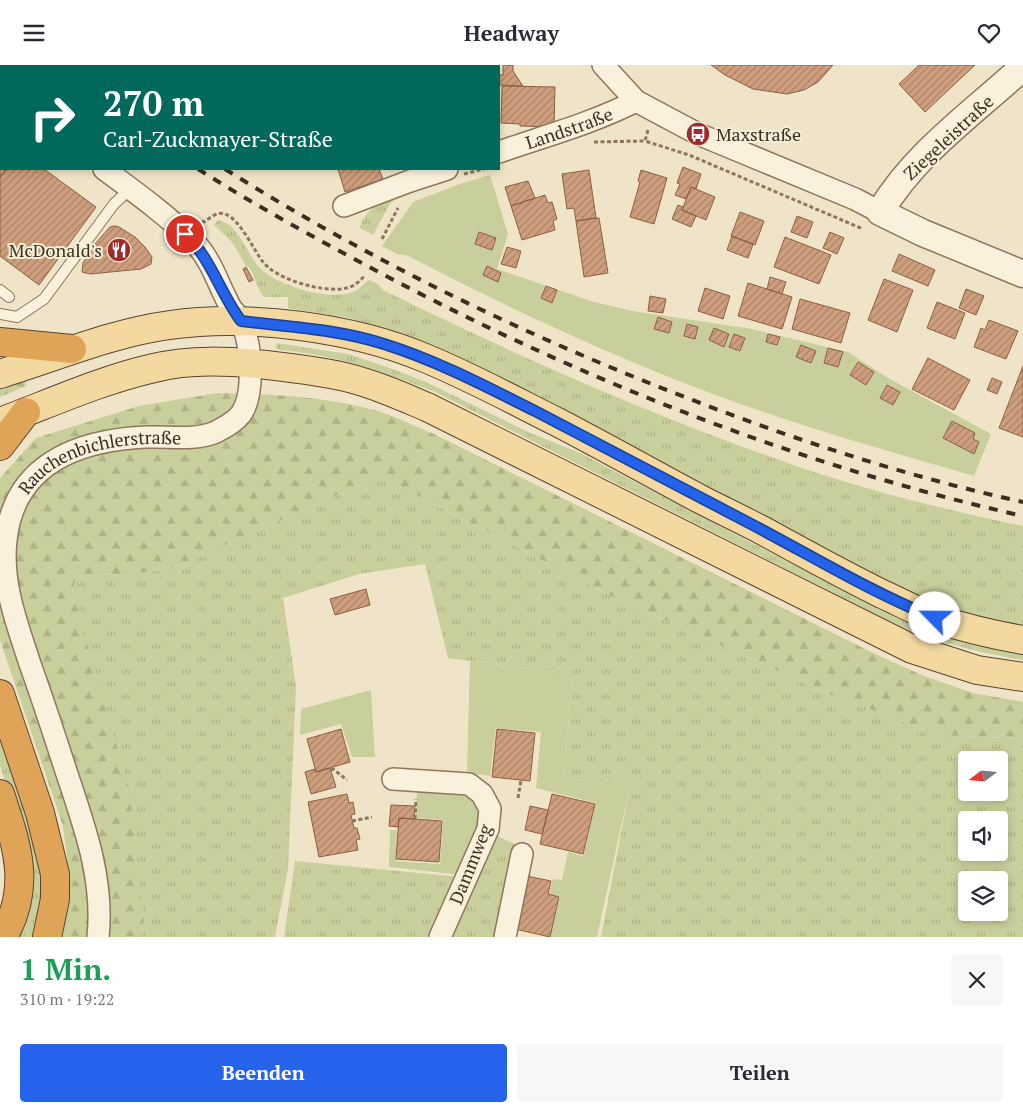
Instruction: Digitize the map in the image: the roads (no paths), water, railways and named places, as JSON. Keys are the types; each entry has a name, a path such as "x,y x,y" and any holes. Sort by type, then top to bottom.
{"highway":[{"path":"0,342 72,349"},
{"path":"0,446 26,412"},
{"path":"0,694 40,813 55,874 55,899 47,937"},
{"path":"0,794 14,841 19,874 17,904 14,916 3,937"}],"main road":[{"path":"0,375 72,349 117,336 169,325 241,321 317,329 382,343 425,358 472,378 899,602 935,618 970,629 1023,640"},
{"path":"0,422 118,378 154,368 191,362 250,363 309,370 345,377 407,398 508,446 912,649 977,670 1023,677"}],"street":[{"path":"603,65 645,105 698,133 855,199 873,221 923,233 1023,274"},
{"name":"Ziegeleistraße","path":"873,221 898,183 916,163 1023,67"},
{"name":"Landstraße","path":"500,152 618,110 645,105"},
{"name":"Rauchenbichlerstraße","path":"98,937 100,919 96,870 76,798 22,639 7,584 5,553 8,526 12,513 30,481 45,467 65,454 89,445 120,439 208,435 231,423 241,414 245,407 250,382 247,341 241,321 231,308 215,274 196,244 162,213 105,170"},
{"path":"344,206 444,170"},
{"name":"Dammweg","path":"393,779 470,784 482,794 490,809 488,829 440,937"},
{"path":"505,937 522,854"}],"lane":[{"path":"0,314 16,317 44,299 114,204 130,189"},
{"path":"0,290 9,297"}],"railway":[{"path":"200,170 297,228 358,261 517,341 599,378 766,442 851,470 936,495 1023,516"},
{"path":"227,170 280,203 394,266 510,323 629,375 731,414 854,457 938,481 1023,502"}],"place":[{"name":"Maxstraße","path":"698,134"},
{"name":"McDonald's","path":"119,250"}]}
